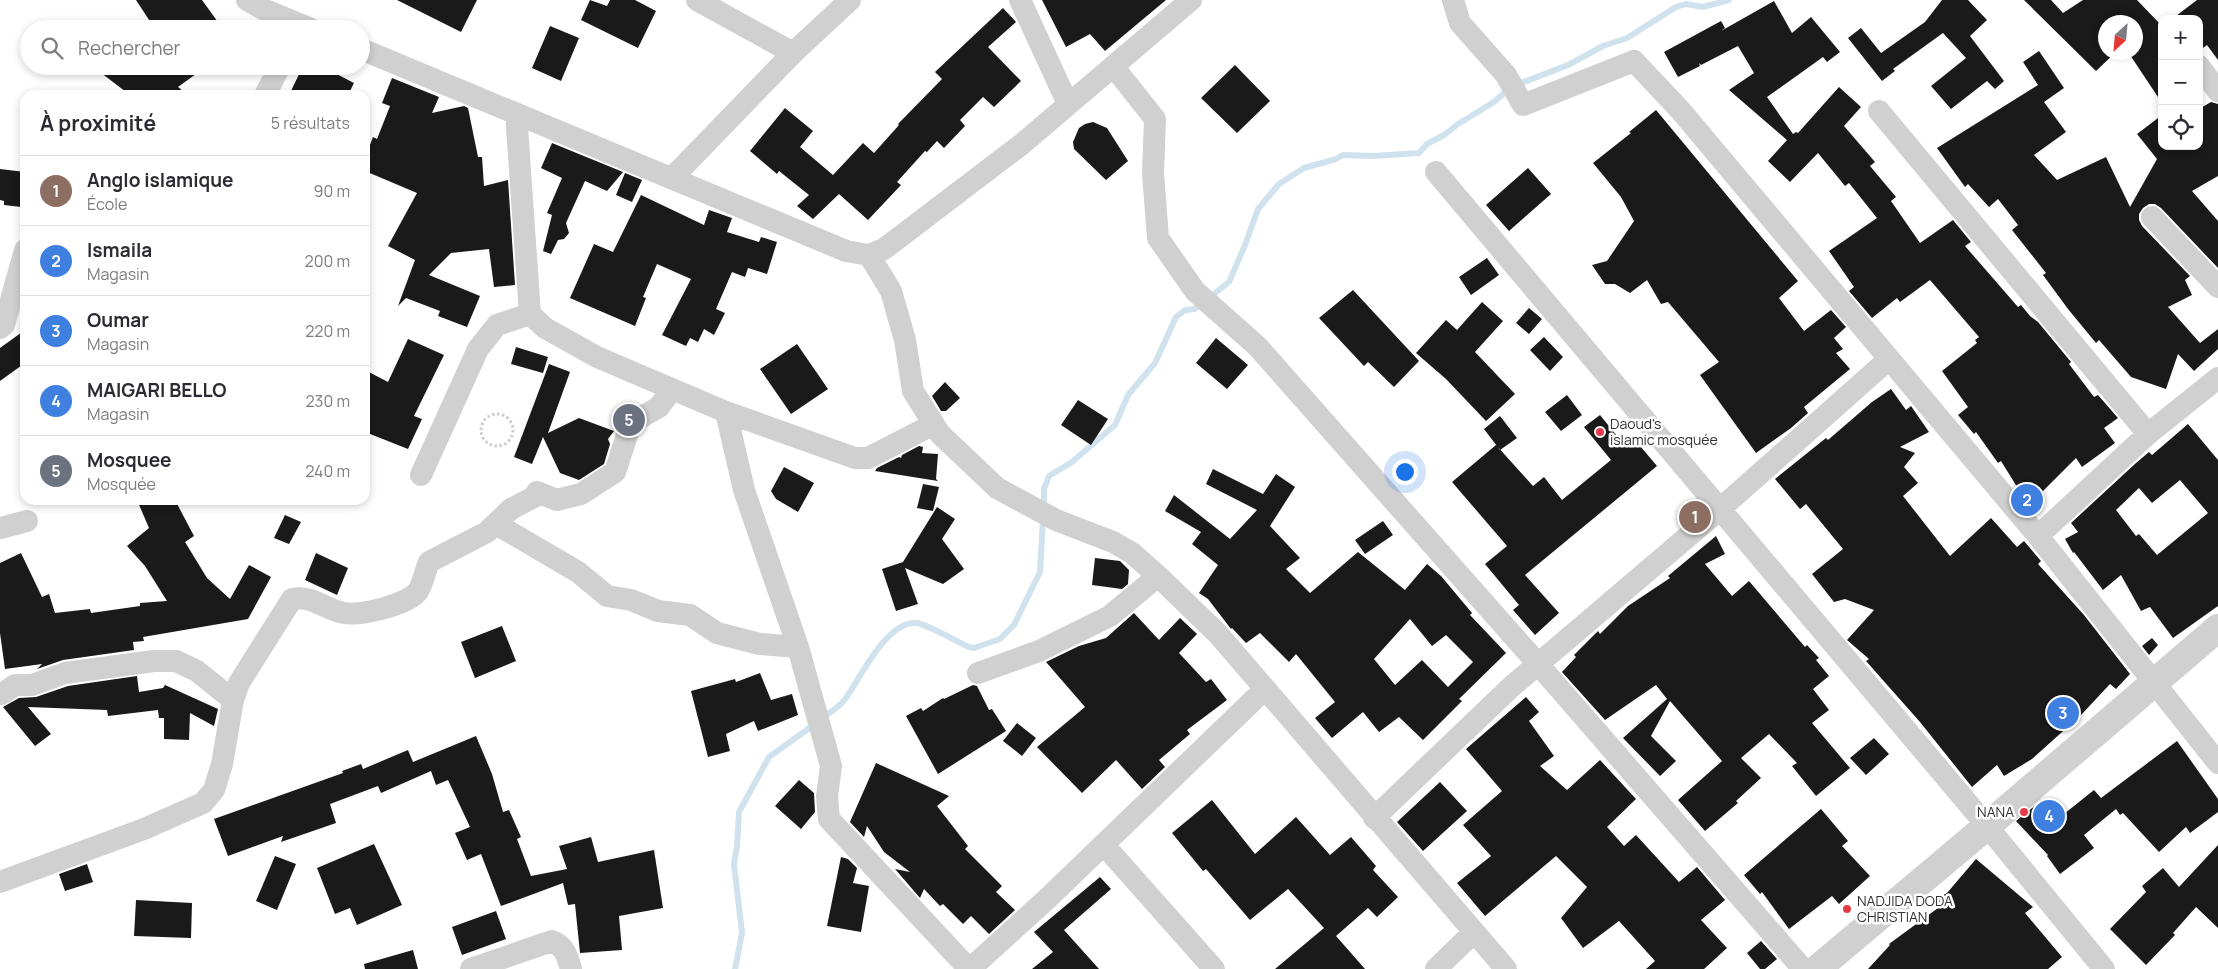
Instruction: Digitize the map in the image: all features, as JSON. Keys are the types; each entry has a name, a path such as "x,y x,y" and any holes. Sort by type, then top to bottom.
{"street":[{"path":"247,0 288,20"},
{"path":"697,0 793,53"},
{"path":"673,178 793,53 850,0"},
{"path":"1020,0 1068,104"},
{"path":"370,53 846,251 869,255 884,249 999,161 1191,0"},
{"path":"1453,0 1460,23 1506,75 1523,104 1634,60 1681,111 2038,536 2218,763"},
{"path":"1113,66 1155,120 1153,173 1158,238 1195,291 1257,346 1538,664 1802,969"},
{"path":"2203,71 2218,91"},
{"path":"267,90 275,75"},
{"path":"1879,111 2148,434"},
{"path":"516,113 530,314 545,328 597,357 726,412 855,458 868,458 934,424"},
{"path":"1436,172 1987,826 2104,969"},
{"path":"2152,217 2218,286"},
{"path":"869,255 890,291 905,340 913,392 940,434 997,488 1056,520 1113,542 1132,553 1158,576 1218,634 1374,818 1506,969"},
{"path":"0,328 4,325 20,268"},
{"path":"420,475 478,349 497,325 530,314"},
{"path":"1374,818 1538,664 1719,510 1889,358"},
{"path":"2038,536 2148,434 2218,378"},
{"path":"0,882 144,829 203,803 214,790 220,773 233,700 239,684 292,599 311,599 344,613 371,612 404,601 417,592 429,562 487,532 511,509 534,498 536,492 557,500 581,494 615,472 630,423 659,407 672,389"},
{"path":"726,412 744,490 798,647 831,766 827,796 829,819 970,969 1104,845 1265,689"},
{"path":"0,528 27,521"},
{"path":"496,524 578,572 607,596 631,600 658,611 690,615 717,634 760,644 798,647"},
{"path":"978,673 1039,651 1110,616 1158,576"},
{"path":"1817,969 2218,628"},
{"path":"2,694 15,685 32,685 65,673 154,661 176,661 197,671 233,700"},
{"path":"1104,845 1214,969"},
{"path":"1436,969 1474,932"},
{"path":"471,969 552,941 560,944 567,954 571,969"}],"path":[{"path":"501,415 507,418 512,424 513,430 511,438 507,443 493,446 482,437 481,430 487,417 501,415"}],"building":[{"path":"136,0 202,0 216,20 149,20"},
{"path":"397,0 477,0 461,32"},
{"path":"590,0 607,6 610,0 635,0 656,11 638,48 581,20"},
{"path":"1042,0 1166,0 1105,51 1090,34 1066,47"},
{"path":"1942,0 1968,0 1987,20 1970,36 2004,81 1995,89 1987,81 1951,109 1931,86 1966,58 1943,33 1893,69 1895,71 1882,81 1848,38 1861,28 1881,53 1925,22"},
{"path":"2024,0 2051,0 2063,13 2083,0 2137,0 2158,22 2158,97 2133,60 2143,60 2143,15 2098,15 2098,60 2108,60 2096,71"},
{"path":"2197,0 2218,0 2218,60 2207,45 2203,48 2203,15 2177,15"},
{"path":"1774,1 1792,33 1811,17 1840,52 1827,62 1823,57 1767,97 1793,134 1798,133 1839,87 1861,107 1844,126 1875,162 1870,166 1896,197 1891,201 1920,243 1953,220 1971,242 1965,246 2018,307 2021,305 2038,322 2071,362 2069,364 2094,397 2098,395 2118,418 2104,428 2115,443 2082,467 2076,458 2039,495 2027,503 2001,461 1998,463 1976,432 1974,434 1958,415 1968,407 1942,371 1977,343 1975,340 1979,337 1930,280 1900,302 1897,298 1872,318 1849,291 1854,287 1829,251 1877,218 1849,183 1845,186 1818,153 1790,182 1768,161 1787,140 1729,90 1754,73 1738,46 1701,65 1699,63 1700,66 1678,77 1664,52 1721,21 1725,28 1721,31"},
{"path":"1003,8 1016,22 988,47 1021,81 994,107 983,97 960,120 965,126 944,148 937,141 927,152 925,151 897,182 901,185 868,220 839,194 813,219 797,206 809,195 779,171 777,174 750,151 785,108 813,131 800,147 833,175 863,143 874,153 898,124 942,79 935,72"},
{"path":"550,26 579,38 561,81 532,68"},
{"path":"2039,51 2064,88 2044,102 2066,132 2034,155 2057,180 2106,157 2130,207 2157,159 2137,134 2158,118 2158,150 2203,150 2203,107 2211,102 2218,104 2218,176 2192,191 2218,221 2218,268 2161,208 2155,204 2149,204 2139,214 2142,226 2190,276 2185,280 2192,295 2168,307 2200,343 2218,329 2218,349 2194,371 2178,354 2166,389 2131,377 2099,340 2096,343 2068,309 2043,275 2046,273 2012,230 2018,225 1998,199 1989,207 1968,184 1965,187 1937,148 2038,85 2023,62"},
{"path":"1235,65 1270,101 1237,133 1201,98"},
{"path":"104,75 195,75 178,87 182,90 123,90"},
{"path":"299,75 338,75 354,83 350,90 291,90"},
{"path":"392,78 439,97 432,113 464,106 468,108 478,157 482,157 484,186 508,180 515,285 494,287 489,249 451,253 429,275 480,296 467,327 438,316 440,311 406,298 398,306 415,260 388,246 417,193 370,173 370,145 373,137 377,139 390,106 382,103"},
{"path":"1656,110 1798,281 1779,298 1804,331 1831,310 1846,327 1834,338 1843,349 1836,353 1850,369 1804,407 1808,413 1791,428 1756,453 1700,375 1719,362 1668,302 1661,304 1647,280 1630,293 1615,284 1605,284 1592,265 1607,261 1634,221 1621,197 1593,163 1631,133 1629,132"},
{"path":"1093,122 1107,128 1128,161 1106,180 1074,149 1073,142 1079,128"},
{"path":"552,143 623,172 607,191 585,181 566,223 569,233 564,239 558,240 551,254 543,251 552,215 547,213 562,178 541,168"},
{"path":"1528,168 1551,194 1509,231 1486,205"},
{"path":"0,169 20,171 20,207 4,205 4,201 0,200"},
{"path":"625,173 642,180 632,202 616,195"},
{"path":"641,195 704,225 709,210 732,218 727,232 759,242 761,237 777,242 767,274 748,268 745,277 732,272 716,309 725,313 714,335 704,329 698,342 690,338 686,346 662,335 691,279 657,264 643,297 646,298 635,326 570,298 594,244 613,252"},
{"path":"1487,258 1499,275 1471,295 1459,277"},
{"path":"1353,290 1419,361 1394,387 1368,362 1364,366 1319,318"},
{"path":"1482,302 1503,321 1475,352 1515,394 1486,421 1446,379 1416,353 1446,320 1457,330"},
{"path":"1529,308 1542,319 1529,334 1516,323"},
{"path":"20,334 20,367 0,381 0,348"},
{"path":"1544,337 1563,357 1550,371 1530,350"},
{"path":"1216,338 1248,365 1227,389 1196,363"},
{"path":"408,339 444,355 414,416 422,419 408,449 370,434 370,373 388,382"},
{"path":"797,344 828,389 791,414 760,369"},
{"path":"516,347 548,357 543,373 511,364"},
{"path":"549,364 570,372 548,433 579,418 614,431 608,439 610,444 604,464 579,480 560,473 543,437 532,464 514,457"},
{"path":"945,382 960,398 946,411 941,411 932,396"},
{"path":"1891,389 1906,410 1911,406 1929,432 1900,447 1915,453 1904,467 1918,483 1903,496 1950,556 1991,518 2017,547 2024,541 2041,561 2038,564 2084,615 2130,674 2116,689 2110,684 2082,714 2032,759 2004,776 1997,765 1972,787 1920,722 1866,661 1869,659 1847,640 1874,610 1845,599 1834,602 1812,574 1843,549 1806,504 1800,509 1775,479 1826,438 1828,440 1872,402"},
{"path":"1567,395 1582,415 1561,431 1545,412"},
{"path":"1078,400 1108,419 1091,445 1061,425"},
{"path":"1600,415 1626,447 1635,440 1657,466 1525,575 1559,613 1535,635 1513,610 1519,605 1485,564 1507,546 1452,482 1496,445 1533,486 1544,477 1562,500 1611,460 1584,427"},
{"path":"1500,416 1517,438 1500,450 1484,429"},
{"path":"2188,424 2218,460 2218,606 2173,638 2150,607 2141,611 2121,575 2103,590 2073,553 2065,539 2078,532 2071,523 2149,452 2152,455","holes":["2180,480 2208,513 2157,555 2139,534 2136,536 2116,510 2139,488 2152,503"]},
{"path":"919,446 923,447 922,453 938,454 936,479 938,481 875,471 877,468 899,457 901,458 902,455"},
{"path":"784,467 814,483 798,512 776,499 771,491"},
{"path":"1213,469 1263,494 1276,474 1295,487 1270,526 1300,558 1286,569 1310,593 1358,552 1405,590 1427,564 1441,576 1472,613 1470,615 1506,653 1459,699 1462,701 1423,740 1399,717 1379,732 1363,712 1332,738 1315,718 1335,702 1296,654 1289,662 1260,633 1246,643 1231,629 1208,599 1199,593 1218,565 1192,544 1201,532 1165,511 1174,495 1230,539 1257,510 1206,484","holes":["1410,619 1432,646 1446,635 1473,662 1448,687 1422,660 1395,685 1374,659"]},
{"path":"923,484 939,487 933,511 917,508"},
{"path":"139,505 178,505 194,536 185,542 207,578 230,599 249,565 271,577 248,619 143,637 144,641 133,642 134,650 63,660 37,669 42,664 5,669 0,633 0,563 21,553 42,597 49,594 55,613 90,609 91,613 140,606 140,603 167,601 145,566 127,546 149,528"},
{"path":"937,507 955,519 942,539 964,569 943,584 905,568 918,604 896,611 882,569 903,562"},
{"path":"285,515 301,522 289,544 274,538"},
{"path":"1383,521 1393,535 1365,554 1355,540"},
{"path":"1716,536 1725,554 1705,564 1732,596 1749,581 1805,647 1807,645 1819,658 1816,660 1829,676 1813,689 1829,710 1812,723 1850,768 1816,796 1792,766 1797,763 1769,734 1741,758 1761,778 1736,801 1738,803 1705,831 1678,800 1722,761 1670,701 1651,736 1676,761 1660,776 1623,738 1667,699 1656,685 1605,720 1562,672 1576,657 1574,655 1598,631 1600,634 1628,606 1670,578 1668,576"},
{"path":"316,553 348,568 337,595 305,580"},
{"path":"1095,558 1120,561 1129,570 1128,584 1122,589 1092,585"},
{"path":"1134,613 1159,640 1180,618 1197,634 1179,653 1206,682 1211,679 1227,700 1187,730 1190,734 1159,760 1165,767 1142,789 1116,760 1082,793 1037,747 1085,707 1046,662 1079,646 1106,638"},
{"path":"502,626 516,661 475,678 461,642"},
{"path":"2152,638 2158,645 2149,655 2142,646"},
{"path":"760,673 771,700 792,694 798,715 758,731 754,721 726,734 730,751 708,757 691,691 735,679 736,682"},
{"path":"137,676 139,692 163,688 165,685 218,709 214,726 190,713 189,740 164,739 164,718 159,718 158,710 108,716 107,710 28,707 51,734 35,746 3,707 19,698 36,697 68,686"},
{"path":"973,685 977,686 989,710 992,709 1006,731 938,774 906,716 921,708 923,711 943,698"},
{"path":"1526,697 1539,712 1529,721 1554,756 1540,766 1567,790 1600,760 1636,799 1607,827 1624,846 1636,835 1679,882 1697,867 1725,900 1701,920 1727,948 1704,969 1646,969 1655,961 1619,921 1583,948 1561,918 1587,887 1556,856 1485,916 1457,883 1491,856 1463,825 1502,791 1466,749"},
{"path":"1017,723 1036,738 1022,756 1003,741"},
{"path":"476,736 492,774 503,812 509,810 521,837 517,839 531,876 567,869 559,846 591,837 598,862 654,850 663,908 619,916 622,950 580,953 575,904 568,905 563,883 501,906 481,854 467,860 455,833 470,827 448,780 436,785 431,771 381,793 378,786 330,804 336,823 281,842 283,836 228,856 214,819 343,773 342,771 361,764 363,769 408,750 413,762"},
{"path":"1874,738 1889,754 1866,775 1850,758"},
{"path":"2177,741 2218,799 2218,812 2190,833 2186,827 2159,852 2123,813 2120,815 2116,809 2084,835 2094,848 2060,874 2048,855 2016,821 2042,800 2059,818 2094,790 2101,798"},
{"path":"876,763 949,796 937,806 968,846 965,849 1002,886 996,892 1015,910 989,934 971,916 963,924 943,904 940,906 924,889 920,898 895,869 910,872 884,852 867,826 864,837 850,822"},
{"path":"799,780 814,793 815,812 801,829 775,806"},
{"path":"1440,782 1467,811 1423,851 1397,822"},
{"path":"1212,800 1255,854 1296,817 1330,855 1351,837 1376,866 1373,870 1398,897 1377,917 1368,908 1336,936 1365,969 1275,969 1324,928 1288,889 1250,920 1206,869 1203,871 1172,833"},
{"path":"1821,809 1848,841 1842,846 1870,876 1839,904 1832,896 1789,929 1762,892 1760,894 1744,875"},
{"path":"374,844 402,905 357,925 350,908 335,914 317,868"},
{"path":"2218,845 2218,928 2196,907 2173,933 2175,935 2146,965 2110,929 2146,892 2142,886 2163,868 2179,887"},
{"path":"275,856 296,864 277,910 256,901"},
{"path":"841,857 848,859 857,868 853,883 869,886 861,932 827,926"},
{"path":"1976,859 2033,907 2025,913 2062,957 2048,969 1868,969 1889,944 1938,908 1934,900 1947,893"},
{"path":"87,864 93,882 65,891 59,874"},
{"path":"1100,877 1111,889 1064,930 1099,969 1032,969 1053,952 1034,932"},
{"path":"136,900 192,903 191,938 134,936"},
{"path":"496,911 506,939 462,955 452,927"},
{"path":"1761,941 1777,959 1765,969 1760,969 1747,953"},
{"path":"413,950 418,969 365,969 364,964"}],"waterway":[{"path":"1044,509 1044,489 1049,476 1072,462 1115,425 1128,395 1155,363 1176,317 1185,310 1195,309 1229,282 1258,209 1279,184 1304,168 1336,159 1343,155 1374,156 1419,153 1427,144 1494,102 1511,87 1568,65 1603,46 1627,38 1676,7 1686,4 1703,7 1729,0"},
{"path":"823,718 844,701 867,664 885,640 895,630 906,624 922,624 974,648 1000,639 1014,625 1040,572 1043,519"},
{"path":"735,969 742,933 734,864 739,812 769,757 815,724"}],"place":[{"name":"Mosquee","path":"629,420"},
{"name":"Daoud's islamic mosquée","path":"1600,432"},
{"name":"Ismaila","path":"2027,500"},
{"name":"Anglo islamique","path":"1695,517"},
{"name":"Oumar","path":"2063,713"},
{"name":"NANA","path":"2024,812"},
{"name":"MAIGARI BELLO","path":"2049,816"},
{"name":"NADJIDA DODA CHRISTIAN","path":"1847,909"}]}
